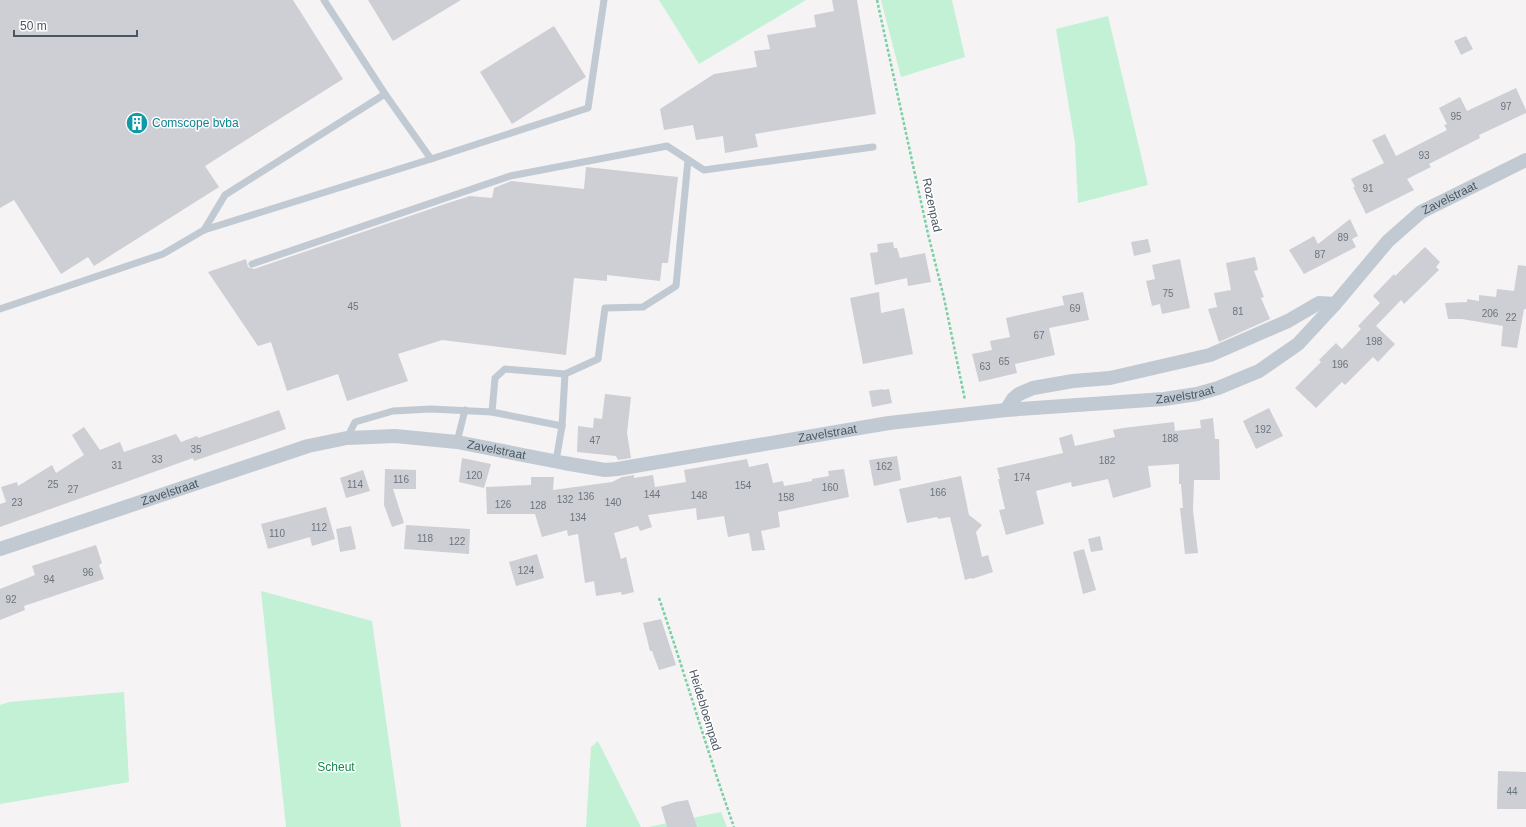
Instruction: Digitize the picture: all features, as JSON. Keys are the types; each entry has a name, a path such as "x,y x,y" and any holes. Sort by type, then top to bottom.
{"street":[{"name":"Zavelstraat","path":"0,549 308,446 347,438 395,436 457,442 556,462 605,470 889,423 968,413 1164,399 1197,394 1218,388 1258,371 1278,359 1298,344 1335,304 1388,241 1421,212 1526,160"},
{"path":"1006,410 1018,394 1034,388 1072,381 1110,378 1210,355 1288,321 1319,303 1335,304"}],"lane":[{"path":"324,0 385,94 431,159"},
{"path":"0,309 163,254 204,230 588,108 604,0"},
{"path":"204,230 225,195 385,94"},
{"path":"252,264 510,176 667,146 704,170 873,147"},
{"path":"492,412 495,378 505,369 565,374 598,359 605,308 643,307 676,286 688,160"},
{"path":"556,462 562,426 565,374"},
{"path":"347,438 355,422 393,411 431,409 492,412 562,426"},
{"path":"457,442 465,410"}],"path":[{"name":"Rozenpad","path":"877,0 928,234 944,298 968,413"},
{"name":"Heidebloempad","path":"659,598 683,668 705,744 734,827"}],"green space":[{"path":"659,0 806,0 699,64"},
{"path":"881,0 952,0 965,57 901,77"},
{"path":"1108,16 1148,185 1078,203 1075,143 1056,29"},
{"name":"Scheut","path":"261,591 372,621 401,827 286,827"},
{"path":"124,692 129,782 0,804 0,705 9,702"},
{"path":"598,741 641,827 586,827 591,747"},
{"path":"721,812 727,827 648,827"}],"building":[{"name":"Comscope bvba","path":"0,0 293,0 343,79 205,166 219,187 94,266 88,257 61,274 14,200 0,208"},
{"path":"368,0 461,0 393,41"},
{"path":"832,0 857,0 876,114 755,134 758,147 725,153 723,136 696,140 693,125 664,130 660,109 714,74 757,67 754,51 770,49 767,35 816,27 814,15 834,11"},
{"path":"554,26 586,77 512,124 480,72"},
{"path":"1466,36 1473,49 1461,55 1454,41"},
{"path":"1516,88 1526,113 1479,135 1480,138 1429,164 1431,167 1407,179 1414,190 1366,214 1353,187 1355,187 1351,179 1384,163 1372,140 1385,134 1396,156 1447,130 1444,125 1447,124 1439,108 1460,97 1467,111"},
{"path":"586,167 678,177 668,263 662,263 660,281 607,275 607,281 574,278 566,355 442,340 398,354 408,381 347,401 338,374 287,391 271,342 258,346 208,272 246,259 248,267 254,269 470,196 492,198 494,188 511,181 584,189"},
{"path":"1350,219 1358,236 1352,239 1356,247 1304,274 1289,250 1314,236 1318,244"},
{"path":"1148,239 1151,252 1134,256 1131,242"},
{"path":"893,242 894,248 897,248 900,258 925,253 931,282 908,286 907,278 875,285 870,253 878,252 877,244"},
{"path":"1425,247 1440,262 1436,267 1439,270 1404,304 1401,300 1376,326 1395,344 1378,362 1373,357 1345,385 1342,382 1316,408 1295,388 1321,362 1319,360 1336,343 1342,349 1361,329 1358,326 1380,303 1373,296 1394,274 1395,276"},
{"path":"1255,257 1258,270 1254,271 1264,297 1261,298 1270,319 1219,342 1208,309 1217,307 1214,293 1231,290 1226,263"},
{"path":"1180,259 1190,308 1162,314 1160,304 1152,306 1146,281 1155,279 1152,265"},
{"path":"1518,265 1526,266 1526,309 1524,309 1517,348 1501,346 1503,326 1462,319 1448,319 1445,303 1467,302 1467,299 1479,301 1479,295 1496,297 1497,289 1514,291"},
{"path":"879,292 881,313 904,308 913,354 863,364 850,298"},
{"path":"1083,292 1089,320 1049,328 1055,355 1015,364 1017,373 979,382 972,354 992,350 990,341 1010,337 1006,318 1064,305 1062,296"},
{"path":"889,389 892,403 872,407 869,391"},
{"path":"605,394 631,397 627,433 631,458 618,460 616,456 577,452 578,426 593,428 594,418 602,419"},
{"path":"1269,408 1283,436 1256,449 1243,421"},
{"path":"279,410 286,429 194,461 193,458 0,527 0,504 6,502 1,487 17,482 18,486 52,465 56,473 84,455 72,435 84,427 100,450 120,442 124,452 176,434 181,442 197,436 198,438"},
{"path":"1213,418 1215,439 1219,439 1220,480 1194,480 1193,510 1198,553 1185,554 1180,508 1183,508 1181,484 1179,484 1179,464 1148,466 1151,487 1113,498 1108,479 1072,487 1071,482 1036,491 1044,524 1006,535 999,510 1005,509 997,468 1063,453 1059,438 1072,434 1075,446 1115,437 1113,430 1174,422 1175,431 1201,428 1200,420"},
{"path":"897,456 901,480 874,486 869,460"},
{"path":"462,458 491,464 484,488 459,482"},
{"path":"747,459 749,467 768,463 773,483 783,481 784,486 812,481 812,479 829,476 828,471 844,469 849,497 778,512 780,527 761,531 765,550 752,551 749,533 728,537 724,516 697,520 696,508 648,515 652,527 640,531 638,526 614,533 621,559 626,557 634,592 622,595 621,592 596,596 594,581 585,583 578,534 568,536 567,530 542,537 535,514 487,514 486,487 531,485 531,477 554,477 553,490 612,482 622,477 634,475 634,478 653,475 655,487 686,482 684,470"},
{"path":"385,469 416,470 416,489 393,489 404,523 392,527 384,505"},
{"path":"363,470 370,491 346,498 340,478"},
{"path":"961,476 969,515 982,525 976,532 982,557 988,555 993,572 965,580 950,517 938,519 937,517 907,523 899,489"},
{"path":"326,507 335,539 312,546 310,537 268,549 261,524"},
{"path":"406,525 470,529 469,554 404,549"},
{"path":"351,526 356,549 340,552 336,529"},
{"path":"1100,536 1103,550 1091,552 1088,539"},
{"path":"96,545 102,563 99,565 104,579 24,606 25,610 0,620 0,589 35,575 32,566"},
{"path":"1084,549 1096,590 1083,594 1073,552"},
{"path":"537,554 544,578 516,586 509,562"},
{"path":"661,619 676,665 659,670 652,651 650,651 643,623"},
{"path":"1498,771 1526,772 1526,809 1497,809"},
{"path":"688,800 697,827 667,827 661,807 675,802"}],"place":[{"name":"Comscope bvba","path":"137,123"}]}
